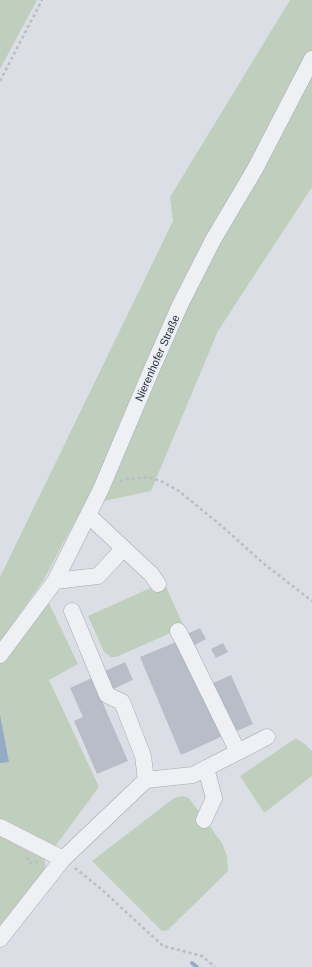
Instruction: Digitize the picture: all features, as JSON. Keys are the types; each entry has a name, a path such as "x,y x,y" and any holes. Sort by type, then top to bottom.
{"street":[{"name":"Nierenhofer Straße","path":"0,655 55,581 101,489 180,305 213,240 256,169 312,59"},
{"path":"88,515 151,574 158,584"},
{"path":"55,581 98,576 123,549"},
{"path":"72,611 107,695 122,702 143,756 146,780"},
{"path":"178,631 238,752"},
{"path":"0,939 61,861 146,780 193,775 267,737"},
{"path":"204,820 214,798 206,768"},
{"path":"0,827 61,861"}],"path":[{"path":"0,81 42,0"},
{"path":"101,489 114,482 126,479 148,477 163,482 179,491 263,563 312,601"},
{"path":"61,861 74,867 100,888 163,946 202,956 215,967"}],"green space":[{"path":"0,0 37,0 0,69"},
{"path":"290,0 312,0 312,187 218,331 151,491 104,501 87,499 43,581 0,642 0,577 173,221 170,197"},
{"path":"164,582 184,627 116,657 111,657 104,652 88,616"},
{"path":"48,601 78,664 49,680 99,787 54,848 0,821 0,662"},
{"path":"296,738 312,751 312,776 264,813 240,776"},
{"path":"182,796 189,798 222,843 227,856 228,871 168,930 162,931 92,861 174,798"},
{"path":"0,831 44,854 46,871 0,929"}],"water":[{"path":"0,715 9,762 0,763"}],"building":[{"path":"200,628 206,639 191,647 185,635"},
{"path":"181,640 223,736 181,755 140,657"},
{"path":"223,643 228,652 216,658 211,649"},
{"path":"125,662 133,680 113,689 105,671"},
{"path":"231,675 253,724 235,732 213,683"},
{"path":"92,678 128,761 97,774 74,721 83,717 70,688"}],"waterway":[{"path":"192,963 197,967"}]}
